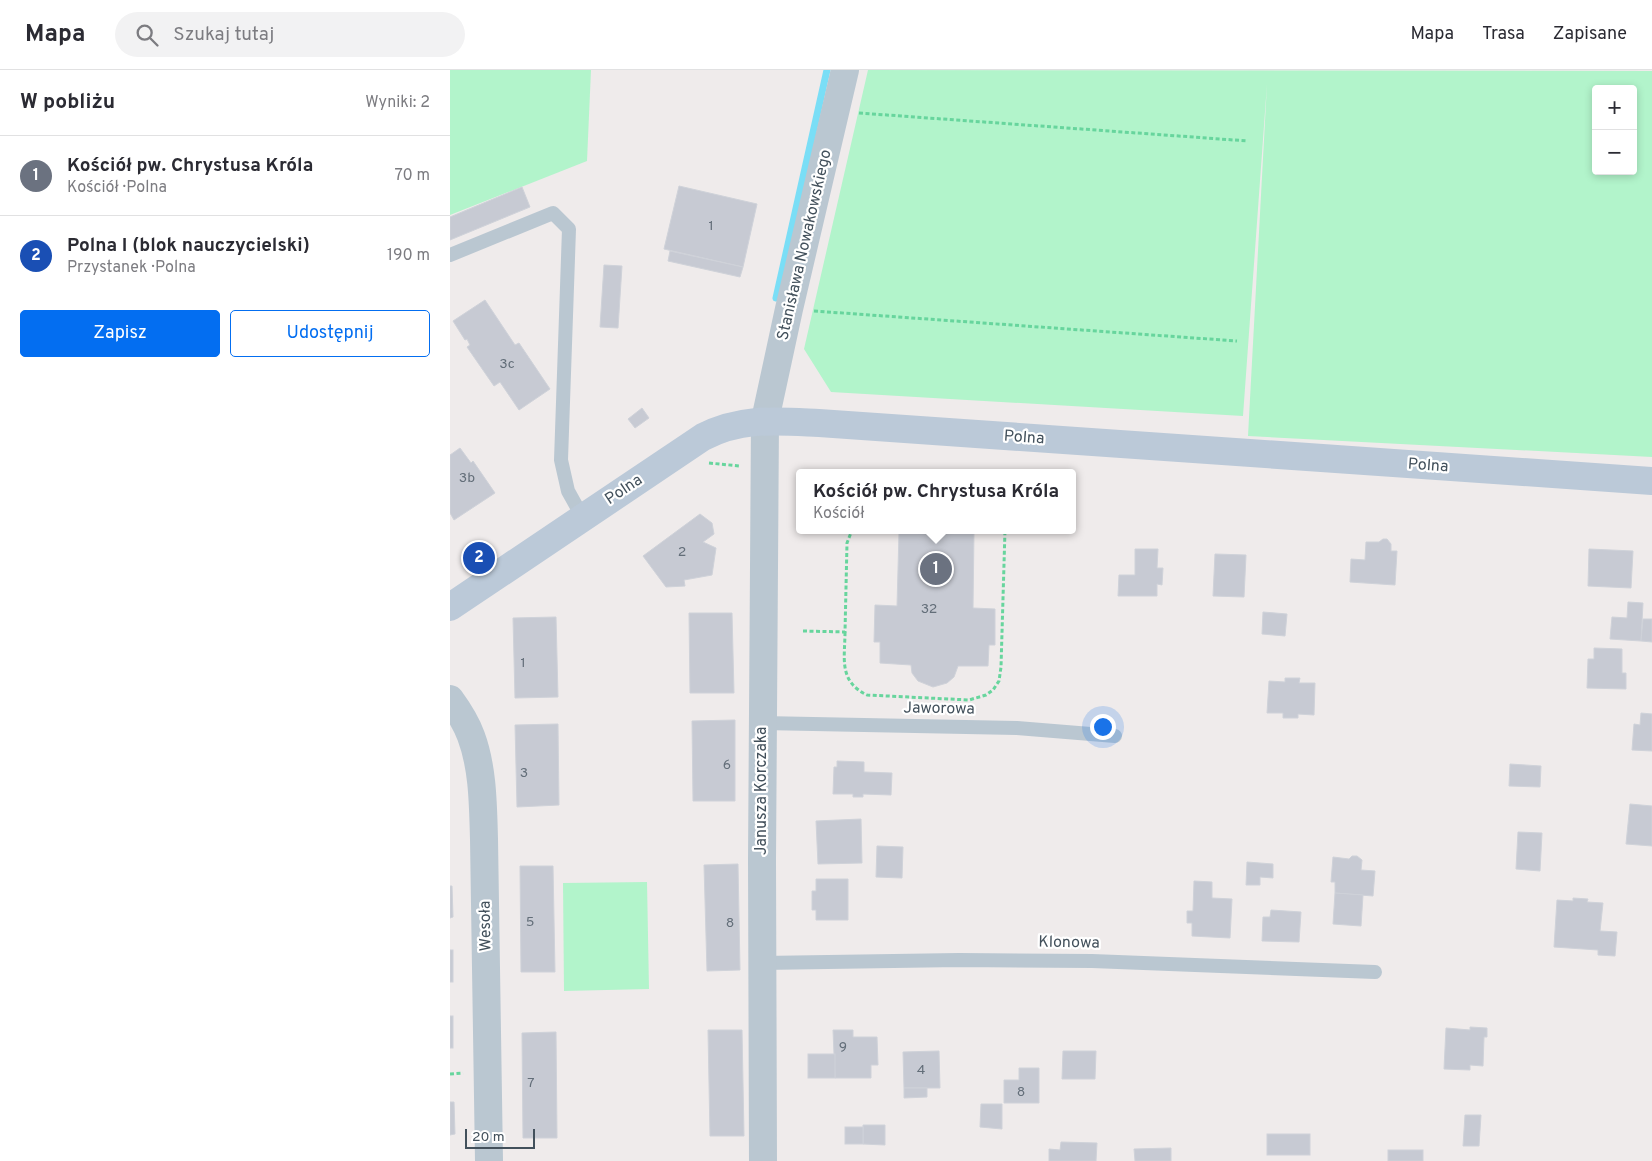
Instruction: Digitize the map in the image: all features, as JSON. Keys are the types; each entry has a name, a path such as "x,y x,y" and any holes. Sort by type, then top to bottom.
{"street":[{"name":"Stanisława Nowakowskiego","path":"765,420 845,70"},
{"name":"Polna","path":"451,603 584,518 703,437 732,425 765,420 1652,481"},
{"name":"Janusza Korczaka","path":"763,1161 762,723 765,420"},
{"name":"Wesoła","path":"450,699 471,736 478,762 483,803 490,1161"}],"lane":[{"path":"450,255 553,213 570,229 561,460 568,491 584,518"},
{"name":"Jaworowa","path":"762,723 1017,728 1115,736"},
{"name":"Klonowa","path":"762,962 1092,961 1375,972"}],"path":[{"path":"836,111 1248,141"},
{"path":"789,309 1237,341"},
{"path":"706,463 744,467"},
{"path":"850,534 847,543 845,632 847,679 854,688 866,695 960,700 969,700 986,695 993,690 999,681 1005,534"},
{"path":"802,631 845,632"}],"green space":[{"path":"450,70 591,70 587,161 450,215"},
{"path":"868,70 1652,71 1652,457 1248,436 1267,84 1243,416 831,392 804,349"},
{"path":"647,882 649,989 564,991 563,883"}],"building":[{"path":"679,186 757,204 743,267 664,249"},
{"path":"522,187 530,207 450,240 450,217"},
{"path":"670,251 743,267 740,277 668,261"},
{"path":"604,265 622,266 618,328 600,327"},
{"path":"485,300 515,345 519,343 550,389 519,410 500,382 494,386 467,347 470,345 467,339 465,340 453,321"},
{"path":"642,408 649,418 635,428 628,419"},
{"path":"460,448 471,463 473,461 495,493 454,520 450,513 450,455"},
{"path":"700,514 712,523 714,534 703,542 716,548 712,575 684,580 685,586 666,587 643,556"},
{"path":"899,534 974,534 973,608 995,609 995,645 989,645 988,666 958,666 954,677 947,683 933,687 918,681 912,673 911,665 880,663 880,642 874,642 875,605 897,606"},
{"path":"1387,539 1391,544 1391,551 1397,551 1395,585 1350,582 1351,559 1365,560 1366,542 1379,542"},
{"path":"1135,549 1158,549 1157,568 1163,568 1162,585 1157,584 1157,596 1118,596 1119,575 1135,575"},
{"path":"1589,549 1633,551 1631,588 1588,586"},
{"path":"1215,554 1246,555 1244,597 1213,596"},
{"path":"1628,602 1643,603 1641,641 1610,639 1612,617 1627,618"},
{"path":"1263,612 1287,614 1285,636 1262,634"},
{"path":"689,613 732,613 734,693 690,693"},
{"path":"556,617 558,697 515,698 513,618"},
{"path":"1643,619 1652,619 1652,642 1641,641"},
{"path":"1594,648 1622,649 1622,673 1626,673 1626,689 1587,688 1588,659 1594,659"},
{"path":"1285,678 1300,678 1299,683 1315,683 1314,715 1298,714 1298,718 1283,718 1283,713 1267,713 1269,681 1285,682"},
{"path":"1641,713 1652,714 1652,751 1632,750 1634,724 1640,725"},
{"path":"735,720 735,801 693,801 692,721"},
{"path":"558,724 559,805 517,807 515,725"},
{"path":"837,761 864,762 864,772 892,773 891,795 863,794 863,797 853,797 853,794 833,794 834,767 837,767"},
{"path":"1510,764 1541,766 1540,787 1509,786"},
{"path":"1630,804 1652,806 1652,846 1626,844"},
{"path":"861,819 862,863 818,864 816,821"},
{"path":"1518,832 1542,833 1540,871 1516,869"},
{"path":"877,846 903,847 902,878 876,877"},
{"path":"1352,856 1357,856 1362,860 1361,870 1375,871 1373,896 1335,893 1335,882 1331,882 1333,857 1349,859"},
{"path":"1247,862 1273,864 1273,878 1260,877 1260,885 1246,885"},
{"path":"738,864 740,970 707,971 704,865"},
{"path":"520,866 553,866 555,972 521,972"},
{"path":"816,879 848,879 848,920 816,920 816,910 812,910 812,891 816,891"},
{"path":"1194,881 1212,882 1212,898 1232,899 1230,938 1192,936 1192,923 1187,923 1187,911 1193,911"},
{"path":"450,886 452,886 453,917 450,918"},
{"path":"1335,893 1363,895 1361,926 1333,924"},
{"path":"1573,898 1588,899 1587,902 1603,903 1600,931 1617,932 1615,956 1598,955 1598,950 1554,947 1557,900 1573,901"},
{"path":"1271,910 1301,912 1299,942 1262,941 1263,917 1270,917"},
{"path":"450,950 453,950 453,982 450,982"},
{"path":"450,1016 453,1016 453,1048 450,1048"},
{"path":"1470,1027 1487,1028 1487,1037 1484,1037 1483,1066 1470,1065 1470,1070 1444,1069 1446,1028 1470,1030"},
{"path":"708,1030 742,1030 744,1136 710,1136"},
{"path":"833,1030 853,1030 853,1037 877,1037 878,1065 871,1065 871,1078 835,1078"},
{"path":"556,1032 557,1138 523,1138 522,1033"},
{"path":"939,1051 940,1088 904,1088 903,1052"},
{"path":"1063,1051 1096,1051 1095,1079 1062,1079"},
{"path":"808,1054 835,1054 835,1078 808,1078"},
{"path":"1019,1068 1039,1068 1039,1103 1004,1103 1004,1080 1019,1080"},
{"path":"904,1088 927,1088 927,1097 904,1098"},
{"path":"450,1102 454,1102 455,1134 450,1135"},
{"path":"981,1104 1002,1104 1002,1129 980,1127"},
{"path":"1465,1115 1481,1115 1479,1146 1463,1146"},
{"path":"863,1125 885,1125 885,1145 863,1144"},
{"path":"845,1127 863,1127 863,1144 845,1144"},
{"path":"1267,1134 1310,1134 1310,1155 1267,1155"},
{"path":"1061,1142 1097,1143 1096,1161 1049,1161 1049,1149 1060,1150"},
{"path":"1171,1148 1171,1161 1135,1161 1134,1149"},
{"path":"1388,1150 1423,1150 1423,1161 1388,1161"}],"waterway":[{"path":"776,298 827,70"}],"place":[{"name":"Polna I (blok nauczycielski)","path":"479,558"},
{"name":"Kościół pw. Chrystusa Króla","path":"936,569"}]}
